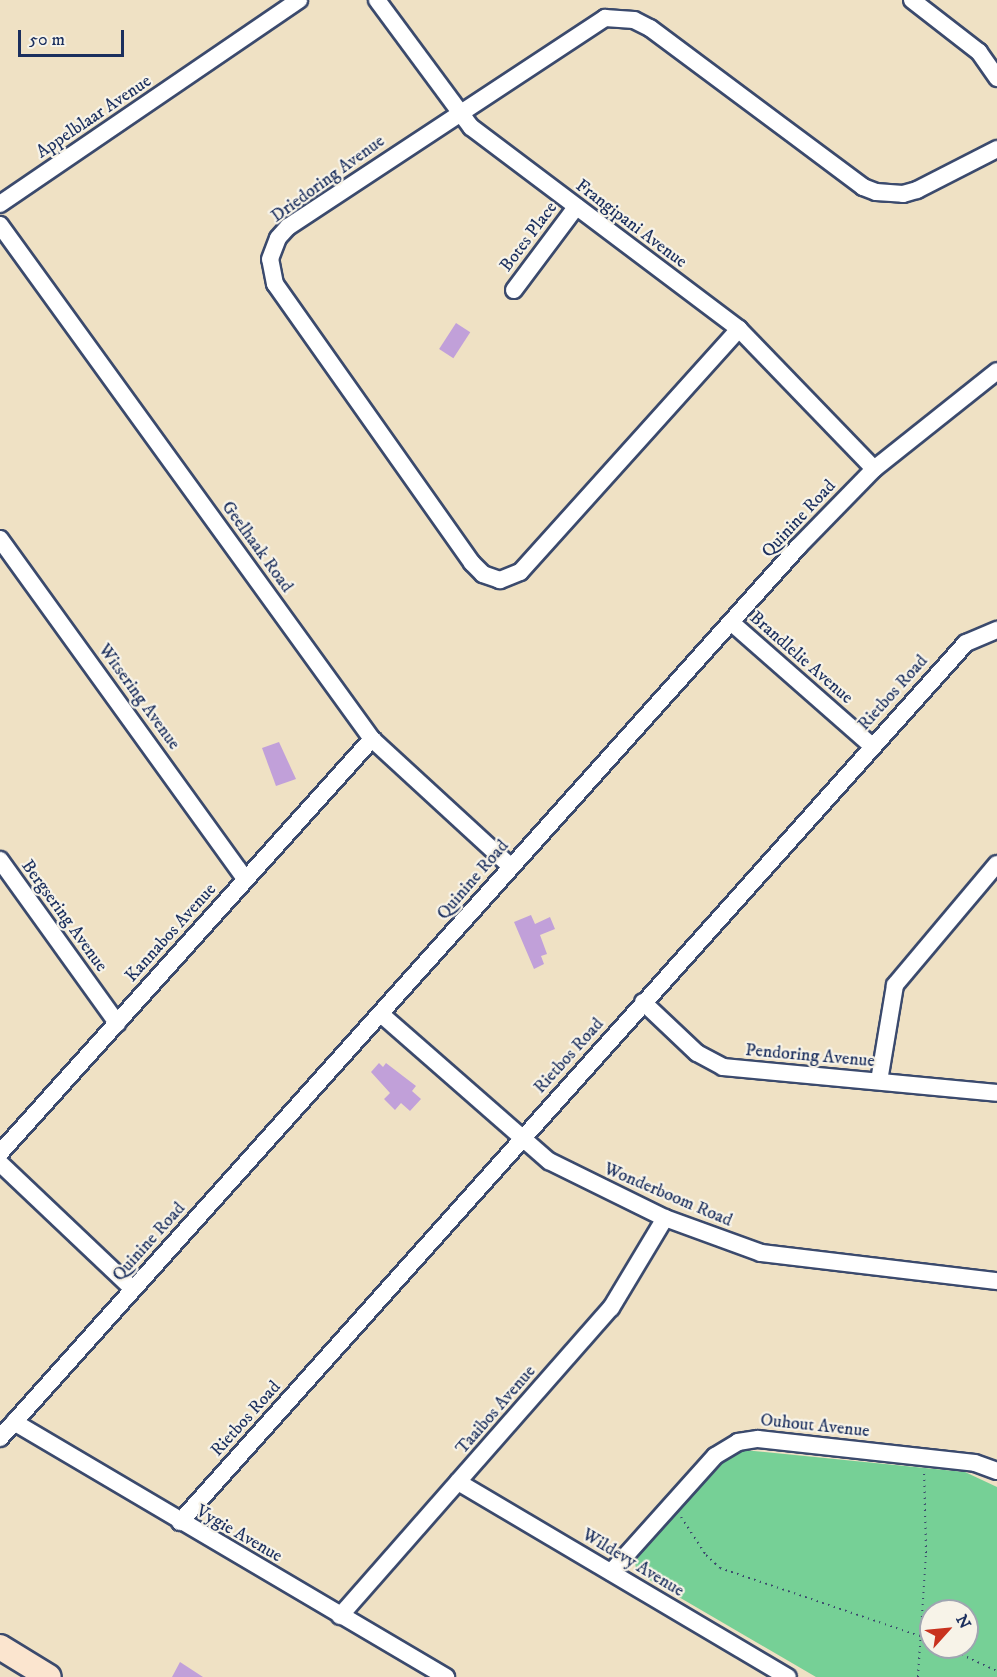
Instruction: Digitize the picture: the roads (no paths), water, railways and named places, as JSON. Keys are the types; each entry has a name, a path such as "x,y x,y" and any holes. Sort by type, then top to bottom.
{"main road":[{"path":"0,1647 49,1677"}],"street":[{"name":"Appelblaar Avenue","path":"0,204 299,0"},
{"name":"Frangipani Avenue","path":"377,0 458,112 576,207 740,329 874,469"},
{"path":"912,0 979,52 997,78"},
{"name":"Driedoring Avenue","path":"740,329 520,572 500,580 483,574 288,303 270,269 272,249 288,227 458,112 593,23 620,18 650,28 863,187 876,192 903,194 917,190 997,149"},
{"name":"Botes Place","path":"514,290 576,207"},
{"name":"Geelhaak Road","path":"0,225 372,739 510,866"},
{"name":"Quinine Road","path":"0,1438 382,1016 510,866 732,623 798,547 874,469 997,371"},
{"name":"Witsering Avenue","path":"0,539 245,879"},
{"name":"Brandlelie Avenue","path":"732,623 872,746"},
{"name":"Rietbos Road","path":"180,1522 966,643 975,636 997,630"},
{"name":"Kannabos Avenue","path":"0,1153 372,739"},
{"name":"Bergsering Avenue","path":"0,860 117,1023"},
{"path":"879,1081 895,985 997,864"},
{"name":"Pendoring Avenue","path":"643,1002 697,1053 723,1067 997,1093"},
{"name":"Wonderboom Road","path":"382,1016 521,1138 562,1169 665,1218 761,1253 997,1281"},
{"path":"0,1163 133,1289"},
{"name":"Taaibos Avenue","path":"340,1616 611,1308 665,1218"},
{"name":"Vygie Avenue","path":"14,1422 446,1677"},
{"name":"Ouhout Avenue","path":"611,1572 720,1451 747,1440 975,1462 997,1471"},
{"name":"Wildevy Avenue","path":"458,1482 788,1677"}]}
